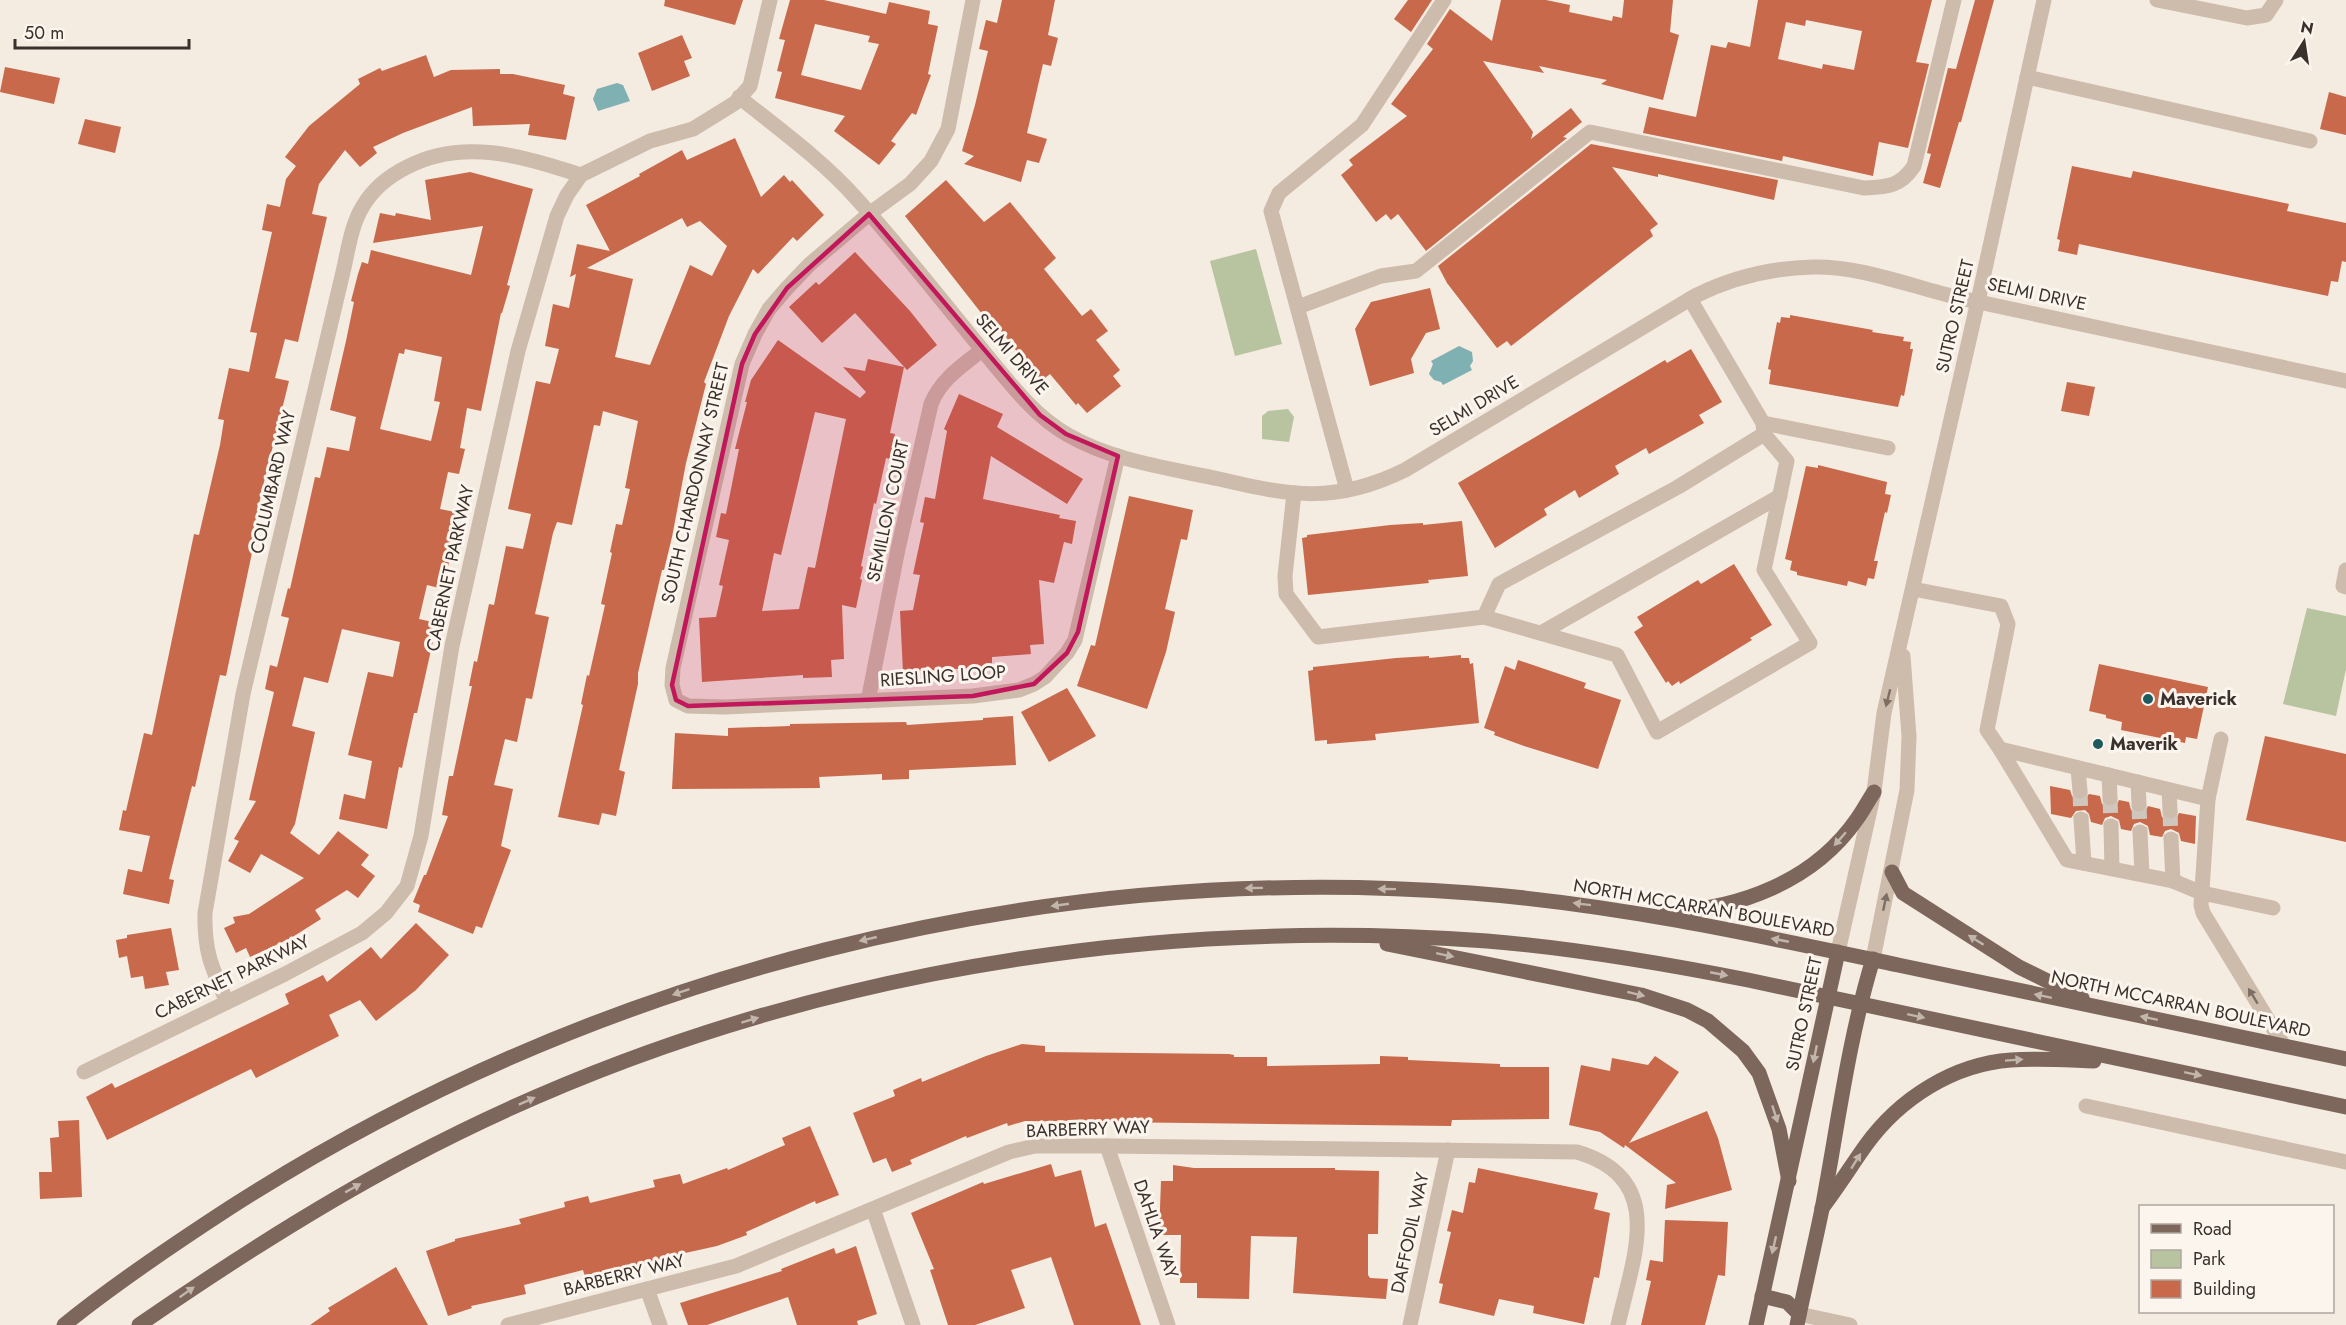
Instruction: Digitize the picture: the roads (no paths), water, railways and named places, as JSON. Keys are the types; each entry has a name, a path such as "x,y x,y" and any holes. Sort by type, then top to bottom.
{"main road":[{"path":"1640,912 1683,911 1730,903 1767,891 1803,872 1832,848 1857,820 1874,792"},
{"path":"1892,872 1903,893 1942,919 2019,967 2101,1008"},
{"name":"NORTH MCCARRAN BOULEVARD","path":"64,1325 173,1244 324,1150 404,1107 485,1069 630,1010 702,985 789,959 874,938 977,917 1109,899 1224,889 1313,887 1462,892 1640,912 2346,1059"},
{"path":"1346,935 1641,995 1687,1010 1708,1021 1743,1052 1759,1073 1779,1129 1789,1181"},
{"path":"139,1325 202,1281 311,1211 410,1157 528,1101 610,1067 703,1034 863,988 942,971 1119,945 1200,938 1346,935 1488,941 1576,950 1664,964 1827,997 2346,1107"},
{"name":"SUTRO STREET","path":"1756,1325 1838,952"},
{"name":"SUTRO STREET","path":"1798,1320 1822,1208 1840,1095 1859,1004 1873,959"},
{"path":"1822,1208 1867,1144 1890,1117 1916,1095 1942,1078 1973,1067 2010,1060 2136,1063"},
{"path":"1762,1296 1786,1302 1798,1320"}],"street":[{"path":"581,175 650,141 693,129 735,103 750,86 770,0"},
{"name":"SOUTH CHARDONNAY STREET","path":"676,700 672,685 673,668 742,364 769,309 787,288 810,264 869,214 910,184 931,161 948,129 973,0"},
{"path":"1347,490 1271,211 1279,193 1362,125 1444,0"},
{"path":"1298,307 1381,276 1416,271 1590,132 1864,188 1888,187 1906,179 1914,166 1954,0"},
{"name":"SUTRO STREET","path":"1838,952 1874,792 1884,713 2044,0"},
{"path":"2157,0 2247,18 2266,15 2276,0"},
{"path":"2027,77 2310,141"},
{"name":"SELMI DRIVE","path":"740,97 823,166 856,198 982,350 1040,415 1066,434 1118,456 1248,486 1294,493 1332,493 1383,480 1405,470 1690,299 1724,282 1768,271 1814,267 1839,269 1978,302 2346,381"},
{"name":"COLUMBARD WAY","path":"227,1002 209,963 204,938 205,913 243,694 343,272 362,207 378,186 398,171 420,160 451,151 497,153 529,158 581,175"},
{"name":"CABERNET PARKWAY","path":"84,1072 363,933 386,914 407,886 421,836 452,646 518,351 557,216 567,195 581,175"},
{"path":"1294,493 1285,576 1286,594 1318,638 1484,617 1617,655 1657,732 1810,643 1764,570 1787,461 1763,429 1690,299"},
{"name":"SEMILLON COURT","path":"868,701 898,549 931,404 944,381 982,350"},
{"path":"1484,617 1499,584 1678,487 1763,429 1888,448"},
{"name":"RIESLING LOOP","path":"676,700 688,706 725,707 868,701 973,696 1019,690 1034,684 1045,677 1067,653 1078,632 1118,456"},
{"path":"1541,633 1780,496"},
{"path":"2346,570 2343,586 2346,587"},
{"path":"1913,589 2001,606 2008,624 1987,730 2067,860 2173,881 2202,893 2274,908"},
{"name":"SUTRO STREET","path":"1873,959 1903,816 1909,766 1902,641"},
{"path":"2221,739 2208,799 2200,904 2203,913 2284,1046"},
{"path":"2000,749 2208,799"},
{"path":"2078,768 2079,791"},
{"path":"2109,775 2110,798"},
{"path":"2138,782 2139,804"},
{"path":"2169,790 2170,811"},
{"path":"2081,819 2084,863"},
{"path":"2111,826 2112,868"},
{"path":"2140,832 2142,874"},
{"path":"2171,839 2173,881"},
{"path":"2086,1106 2346,1162"},
{"name":"BARBERRY WAY","path":"508,1325 736,1266 1009,1152 1035,1146 1107,1146 1577,1152 1596,1157 1620,1176 1629,1187 1637,1208 1639,1229 1618,1325"},
{"name":"DAHLIA WAY","path":"1107,1146 1168,1325"},
{"name":"DAFFODIL WAY","path":"1410,1325 1448,1150"},
{"path":"873,1209 913,1325"},
{"path":"647,1289 660,1325"},
{"path":"1798,1320 1846,1325"}],"water":[{"path":"617,83 623,85 630,101 598,111 593,99 597,89"},
{"path":"1459,346 1472,352 1473,361 1470,366 1472,370 1443,385 1434,380 1429,374 1433,364 1431,361"}],"tunnel":[{"path":"2080,791 2081,819"},
{"path":"2110,798 2111,826"},
{"path":"2139,804 2140,832"},
{"path":"2170,811 2171,839"}],"place":[{"name":"Maverick","path":"2148,699"},
{"name":"Maverik","path":"2098,744"}]}
